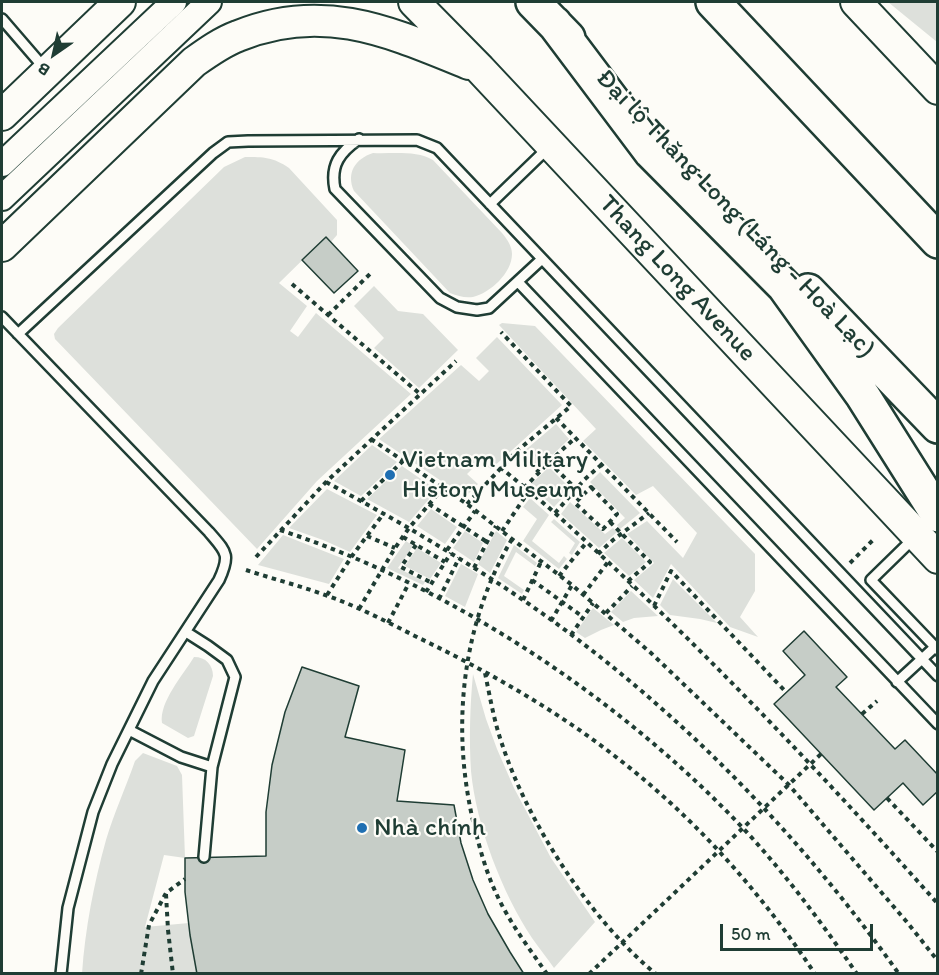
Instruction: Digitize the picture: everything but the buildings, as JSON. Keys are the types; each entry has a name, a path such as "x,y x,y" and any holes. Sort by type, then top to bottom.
{"highway":[{"path":"713,2 938,241"},
{"path":"738,2 878,150 938,208"},
{"path":"543,12 651,152 784,286 863,396 927,526"},
{"name":"Đại lộ Thăng Long (Láng - Hoà Lạc)","path":"543,12 938,426"}],"main road":[{"path":"2,115 120,2"},
{"name":"Thang Long Avenue","path":"414,2 927,526 938,558"},
{"path":"856,2 938,89"},
{"path":"2,246 194,62 236,36 267,25 296,20 329,21 369,27 408,39 480,69"}],"street":[{"path":"2,164 174,2"},
{"path":"2,198 209,2"}],"lane":[{"path":"2,19 47,71"},
{"path":"359,139 344,149 336,164 332,176 335,189 440,298 457,307 477,310 489,308 542,259"},
{"path":"18,334 213,153 228,142 417,140 437,148 938,676"},
{"path":"490,204 551,144"},
{"path":"518,282 938,724"},
{"path":"2,317 225,550 226,564 219,580 153,681 112,764 93,812 68,908 61,974"},
{"path":"897,682 936,649 871,580 927,526"},
{"path":"186,632 227,660 235,677 212,767 204,857"},
{"path":"129,730 181,757 212,767"}],"path":[{"path":"328,315 373,272"},
{"path":"292,284 420,394"},
{"path":"467,504 500,467 571,406 501,332"},
{"path":"256,558 326,482 456,361"},
{"path":"555,418 677,542"},
{"path":"524,488 575,438"},
{"path":"371,440 467,504 542,561 651,653 700,698 789,785 938,961"},
{"path":"517,451 539,472"},
{"path":"361,501 403,461"},
{"path":"549,462 582,495"},
{"path":"555,513 602,465"},
{"path":"500,467 555,513 716,666 938,904"},
{"path":"326,482 384,513 492,579 572,635 651,698 726,768 764,808 832,885 875,939 899,974"},
{"path":"591,487 617,514 610,522 603,529 575,503 591,487"},
{"path":"359,609 395,548 443,488"},
{"path":"502,531 529,491"},
{"path":"429,504 487,542"},
{"path":"426,592 475,510"},
{"path":"327,596 352,556 384,513"},
{"path":"598,554 649,513"},
{"path":"610,522 650,562 628,581"},
{"path":"474,568 496,526"},
{"path":"280,530 352,556 440,599 501,633 570,679 608,708 675,763 742,828 806,903 857,974"},
{"path":"367,536 395,548"},
{"path":"403,537 445,562"},
{"path":"512,539 492,579 477,620 467,662 462,696 463,763 469,807 481,852 496,893 522,939 547,974"},
{"path":"848,565 873,540"},
{"path":"560,576 586,543"},
{"path":"416,544 401,567 432,583"},
{"path":"440,599 459,558"},
{"path":"523,600 542,561"},
{"path":"583,595 608,562"},
{"path":"246,570 327,596 388,623 467,662 581,732 674,807 719,851 783,929 815,974"},
{"path":"654,606 671,571 786,692"},
{"path":"532,580 583,617"},
{"path":"388,623 410,583"},
{"path":"552,621 572,585"},
{"path":"606,614 632,585"},
{"path":"572,635 593,603"},
{"path":"485,673 502,745 536,819 567,872 600,917 656,974"},
{"path":"862,714 877,701"},
{"path":"589,974 821,754"},
{"path":"887,798 938,852"},
{"path":"141,974 149,925 166,893 185,879"},
{"path":"166,893 173,974"}],"shaded area":[{"path":"888,2 937,2 937,42"},
{"path":"373,153 412,154 433,160 502,233 512,251 511,261 504,275 493,287 473,297 450,293 354,191 351,178 354,168 361,159"},
{"path":"245,157 268,158 289,168 337,220 337,235 331,242 326,237 279,283 307,306 290,331 298,337 316,313 411,394 317,481 257,549 55,339 54,334 224,167"},
{"path":"374,286 398,311 423,314 458,350 419,388 374,348 384,338 354,306"},
{"path":"502,323 535,326 755,554 755,591 740,617 758,637 730,627 671,564 653,598 634,580 654,563 627,534 647,521 683,558 697,533 653,486 636,495 583,441 596,429 499,325"},
{"path":"497,337 562,405 491,469 480,461 467,474 478,484 465,497 379,439 461,365 479,381 489,371 476,358"},
{"path":"556,424 569,439 539,468 523,452"},
{"path":"372,445 397,462 361,496 334,481"},
{"path":"402,466 437,490 409,522 367,499"},
{"path":"549,467 571,489 554,507 530,485"},
{"path":"600,472 640,513 620,529 617,525 625,518 590,482"},
{"path":"327,489 377,515 350,552 289,528"},
{"path":"530,498 549,515 532,541 559,563 564,556 567,559 559,569 523,541 537,519 523,507"},
{"path":"570,502 605,534 613,528 617,532 599,548 561,514"},
{"path":"431,509 457,527 445,544 417,526"},
{"path":"554,519 580,542 572,555 569,553 575,543 551,522"},
{"path":"465,531 483,543 474,562 453,548"},
{"path":"496,531 507,540 490,573 478,564"},
{"path":"283,535 344,559 329,584 258,565"},
{"path":"622,538 646,562 629,576 604,553"},
{"path":"406,541 413,546 398,568 425,582 423,585 387,568"},
{"path":"514,545 537,563 535,566 516,552 504,576 524,590 522,594 498,578"},
{"path":"417,548 441,563 430,579 405,566"},
{"path":"461,564 478,574 465,607 445,596"},
{"path":"673,579 717,623 670,615 660,605"},
{"path":"631,591 658,616 634,618 623,622 611,612"},
{"path":"593,608 614,625 585,638 576,632"},
{"path":"194,657 208,662 213,676 194,736 188,738 162,723 162,715 168,698"},
{"path":"473,674 486,719 514,788 551,858 595,922 554,968 532,938 511,901 492,858 478,814 470,759"},
{"path":"143,753 177,766 182,775 185,858 164,855 145,927 189,923 197,973 82,974 91,906 106,840 135,761"}],"place":[{"name":"Vietnam Military History Museum","path":"390,475"},
{"name":"Nhà chính","path":"362,828"}]}
